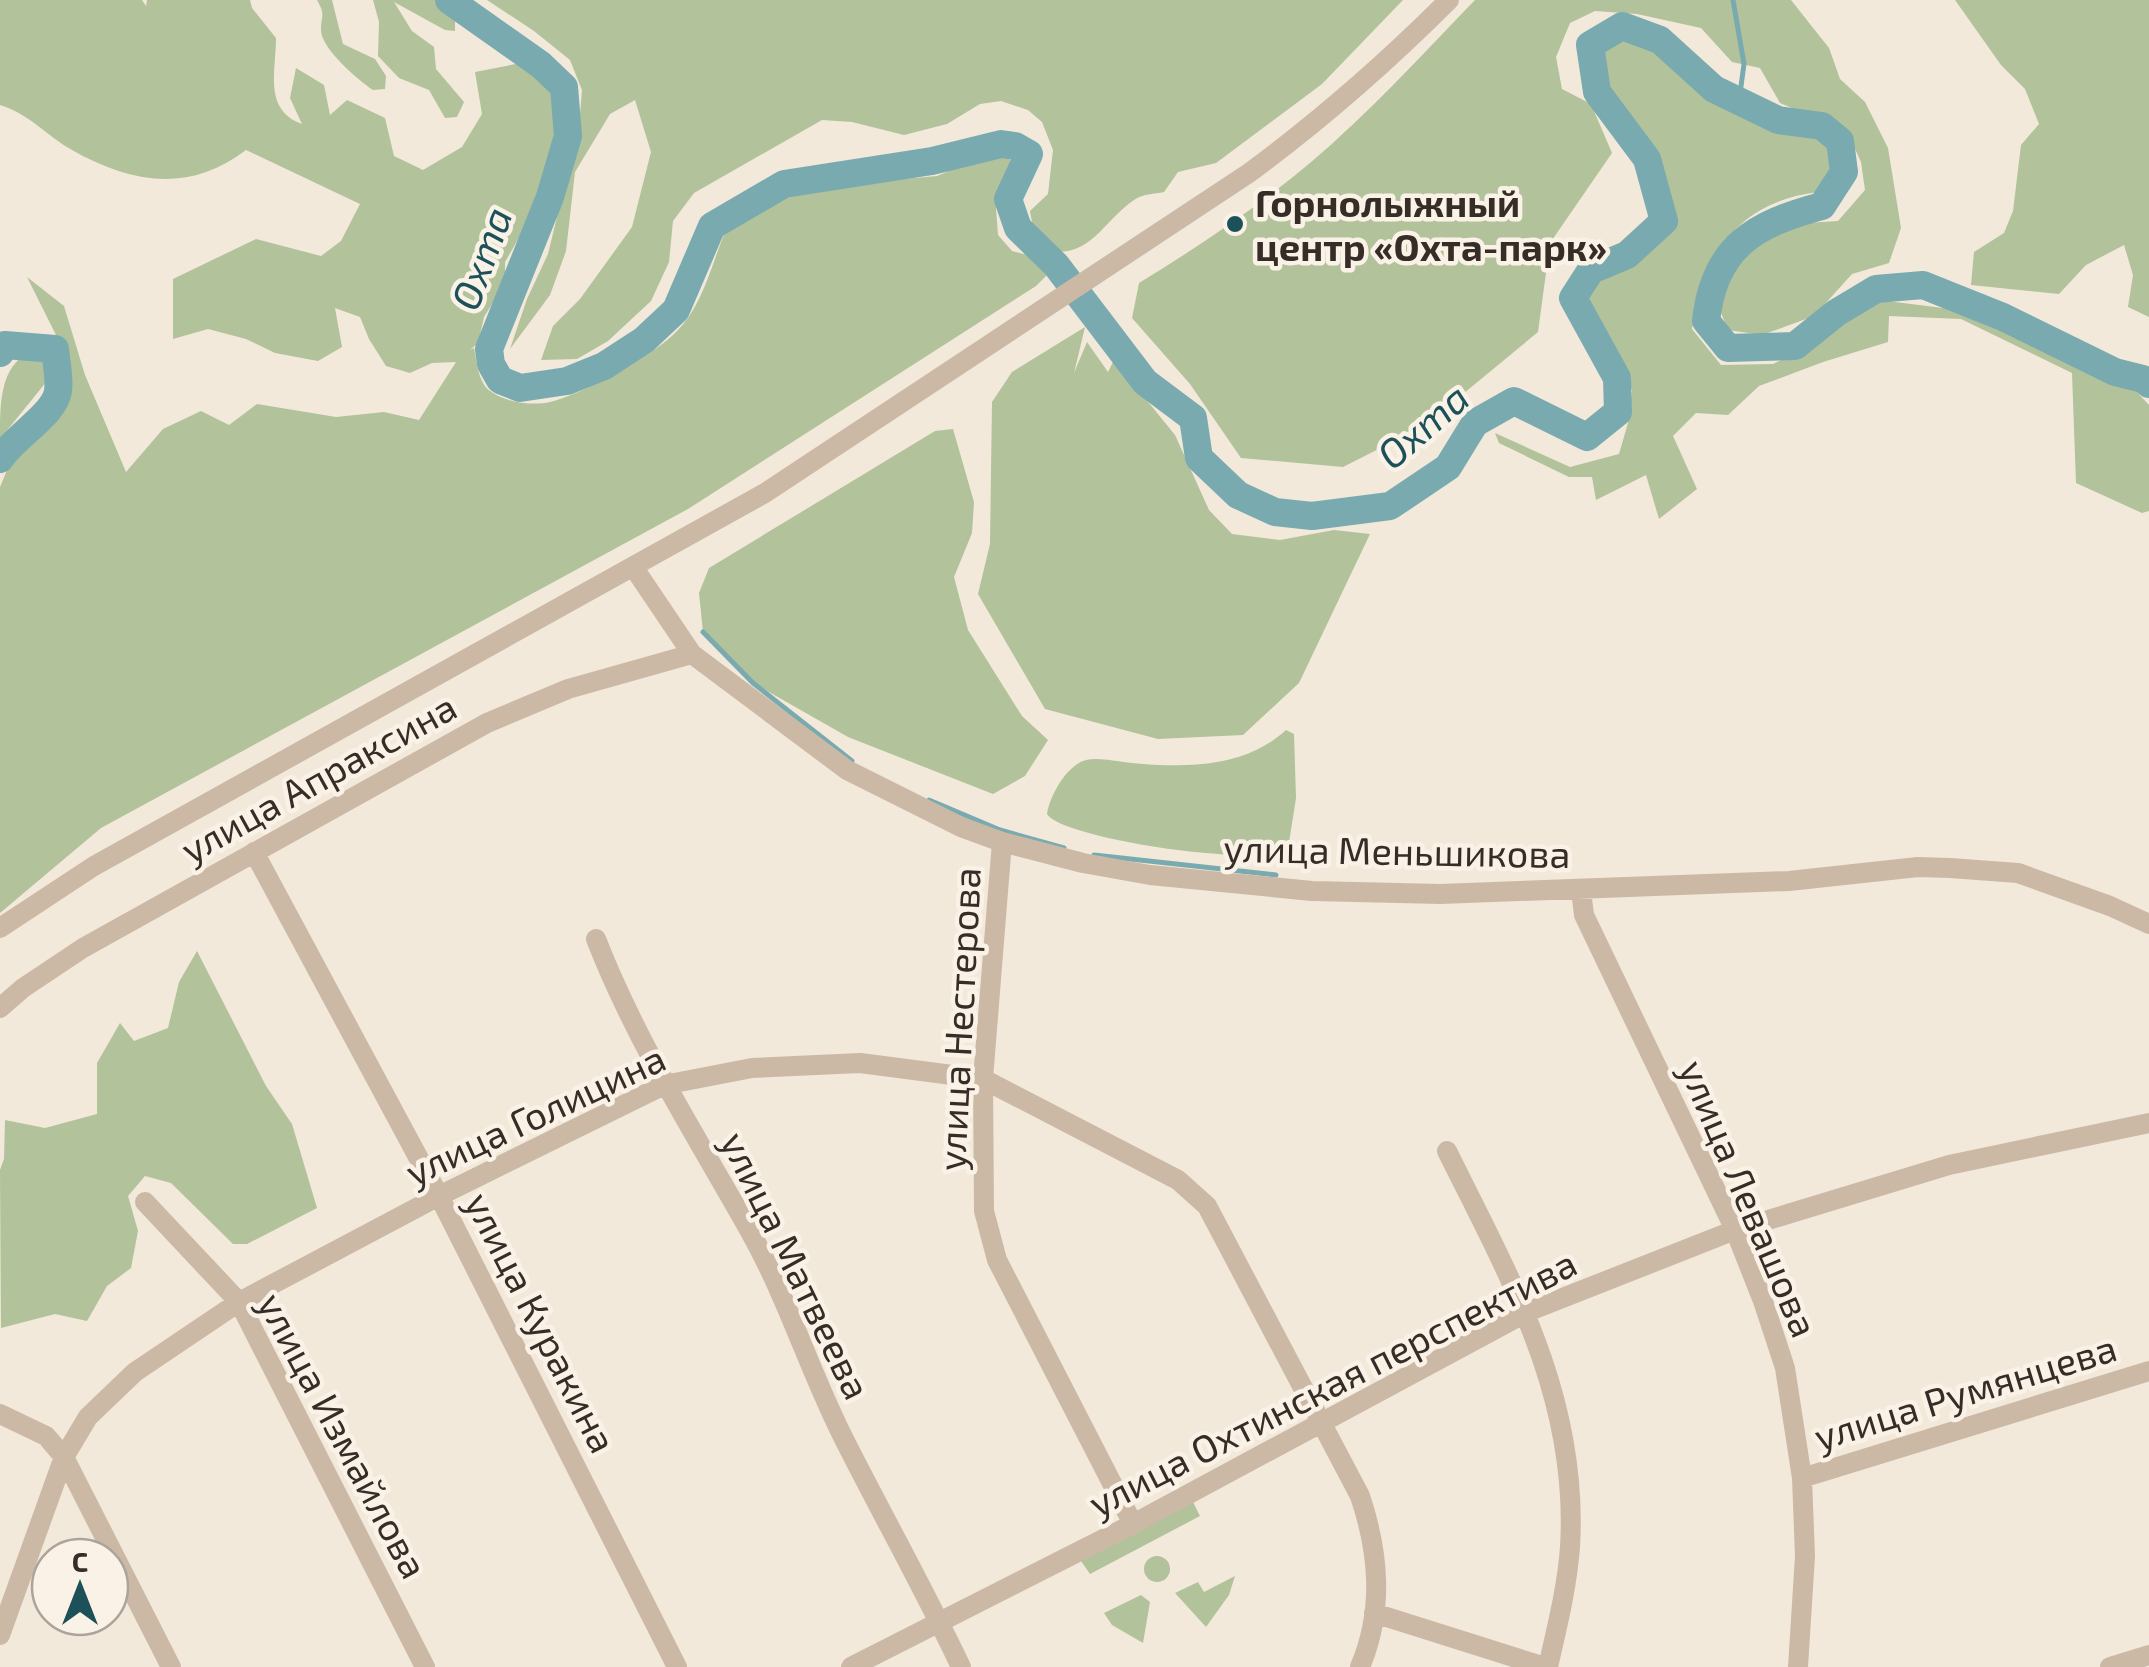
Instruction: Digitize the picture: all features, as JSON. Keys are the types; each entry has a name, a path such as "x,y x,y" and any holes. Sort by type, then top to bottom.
{"street":[{"path":"0,928 110,857 765,493 1317,124 1449,0"},
{"name":"улица Меньшикова","path":"634,568 692,654 847,770 961,826 1002,842 1083,863 1312,891 1440,894 1789,881 1918,867 1950,868 2018,873 2149,924"},
{"name":"улица Апраксина","path":"0,1008 83,948 486,723 568,688 692,654"},
{"name":"улица Нестерова","path":"1002,842 983,1078 984,1211 998,1260 1133,1524"},
{"name":"улица Куракина","path":"254,852 439,1196 677,1667"},
{"name":"улица Левашова","path":"1581,890 1584,915 1734,1230 1785,1368 1802,1478 1804,1556 1798,1667"},
{"name":"улица Матвеева","path":"596,938 619,997 664,1084 767,1265 845,1441 961,1667"},
{"name":"улица Голицина","path":"0,1634 64,1456 88,1417 134,1372 239,1302 439,1196 664,1084 752,1068 860,1063 983,1078 1178,1180 1207,1206 1360,1496 1373,1533 1377,1566 1374,1613 1370,1644 1360,1667"},
{"name":"улица Охтинская перспектива","path":"851,1667 1133,1524 1527,1312 1734,1230 1949,1165 2149,1122"},
{"path":"1374,1613 1546,1667 1564,1596 1571,1484 1562,1424 1527,1312 1447,1151"},
{"name":"улица Измайлова","path":"145,1202 239,1302 425,1667"},
{"name":"улица Румянцева","path":"1802,1478 2149,1372"},
{"path":"0,1414 46,1436 64,1456 171,1667"},
{"path":"2110,1667 2149,1655"}],"green space":[{"path":"0,0 142,0 146,6 147,0 250,0 276,38 274,88 281,109 290,118 302,124 290,98 296,68 324,85 330,115 347,100 385,118 394,156 423,170 462,147 482,114 475,72 516,64 543,77 559,108 558,147 524,229 505,262 505,283 484,317 478,343 470,350 474,348 486,387 511,400 535,404 564,398 614,374 662,344 691,313 725,232 793,194 844,184 937,176 1005,153 1014,165 996,208 998,235 1012,251 1031,256 1049,273 1036,286 688,509 101,828 0,913 0,487 17,446 59,409 61,345 27,277 64,306 85,375 126,472 163,429 201,411 229,425 257,404 336,417 384,412 419,420 456,362 432,363 410,373 386,366 360,317 335,308 342,347 318,361 275,353 246,339 208,329 173,339 173,279 256,239 321,256 341,241 360,204 246,150 204,173 160,179 117,170 72,150 20,113 0,105"},
{"path":"317,0 332,0 343,44 375,59 386,76 385,89 373,90 334,55 323,38 322,12"},
{"path":"373,0 438,0 455,14 455,31 445,30 394,2 412,31 434,47 436,69 464,102 457,117 445,118 429,90 399,78 378,56 379,22"},
{"path":"487,0 1403,0 1322,84 1216,163 1178,172 1164,192 1137,198 1086,243 1063,252 1048,251 1034,233 1030,211 1048,194 1053,150 1042,122 1028,110 1001,101 980,104 947,124 904,135 852,122 822,120 694,193 673,221 669,262 651,301 608,341 577,359 541,360 553,326 580,299 632,227 651,152 635,100 610,114 575,172 566,251 550,295 510,349 548,254 579,126 582,90 570,60"},
{"path":"1475,0 1791,0 1829,48 1840,79 1865,102 1888,148 1901,228 1889,263 1852,274 1814,316 1762,335 1728,330 1717,303 1729,266 1790,224 1838,221 1865,190 1861,162 1851,140 1834,126 1780,103 1760,68 1732,62 1701,28 1637,14 1595,11 1570,23 1556,57 1562,89 1591,104 1612,153 1550,243 1538,332 1424,426 1343,467 1241,458 1190,384 1132,318 1139,283 1269,196 1310,163 1374,104"},
{"path":"1955,0 2149,0 2149,317 2128,307 2133,275 2124,245 2086,265 2059,294 1971,285 1974,252 2004,233 2013,211 2021,145 2039,124 2025,89 2001,65"},
{"path":"1623,37 1653,49 1708,97 1780,129 1818,135 1832,148 1830,169 1818,192 1766,207 1746,220 1716,255 1692,329 1721,365 1773,364 1818,342 1842,314 1879,300 1951,309 1999,326 2136,391 2149,405 2149,511 2142,513 2076,483 2072,373 1961,319 1889,316 1888,342 1759,386 1728,415 1696,413 1673,436 1697,489 1659,519 1646,475 1596,500 1592,477 1569,477 1499,443 1495,433 1570,467 1619,454 1632,390 1585,299 1595,279 1632,263 1652,249 1675,216 1653,145 1608,86 1601,47"},
{"path":"1085,327 1074,373 1087,342 1108,372 1114,360 1175,435 1209,510 1232,534 1280,540 1334,530 1370,534 1299,683 1243,735 1158,739 1045,709 978,594 990,544 992,402 1012,372"},
{"path":"30,351 46,353 50,369 47,381 0,439 7,376"},
{"path":"953,429 974,502 972,533 954,577 968,630 1022,716 1048,740 1025,776 993,794 848,737 753,683 703,632 699,593 709,568 935,431"},
{"path":"1286,730 1294,734 1296,798 1288,849 1241,855 1163,848 1087,833 1047,814 1060,782 1086,760 1214,763 1252,752"},
{"path":"197,951 266,1086 292,1124 317,1208 247,1244 233,1244 171,1183 145,1176 128,1196 138,1231 131,1268 107,1286 87,1321 55,1314 1,1328 0,1170 5,1120 45,1128 97,1114 97,1063 120,1023 134,1041 168,1028 179,982"},
{"path":"1193,1502 1200,1516 1090,1574 1081,1561"},
{"path":"1157,1556 1166,1560 1170,1569 1166,1578 1157,1582 1148,1578 1144,1569 1148,1560"},
{"path":"1235,1576 1229,1595 1206,1627 1175,1593 1198,1582 1204,1592"},
{"path":"1141,1595 1150,1602 1143,1643 1112,1625 1104,1613"}],"waterway":[{"name":"Охта","path":"449,0 541,65 564,87 568,136 550,197 489,349 491,364 500,380 520,388 567,381 604,366 644,340 676,310 712,226 784,184 932,161 1001,144 1029,154 1008,199 1018,228 1056,265 1145,382 1193,418 1199,458 1238,495 1275,512 1312,516 1390,506 1448,467 1475,423 1514,401 1587,437 1618,412 1617,378 1573,298 1591,270 1627,255 1664,221 1647,159 1597,92 1590,45 1622,26 1660,40 1714,89 1778,120 1822,126 1840,141 1844,172 1822,206 1758,231 1728,257 1718,274 1706,321 1728,348 1795,346 1836,313 1876,289 1923,285 2149,384"},
{"path":"1733,0 1744,64 1739,101"},
{"name":"Охта","path":"0,353 5,345 55,349 59,381 50,408 0,459"},
{"path":"703,632 753,683 852,761"},
{"path":"929,800 1000,830 1064,848"},
{"path":"1094,855 1276,875"}],"place":[{"name":"Горнолыжный центр «Охта-парк»","path":"1235,224"}]}
